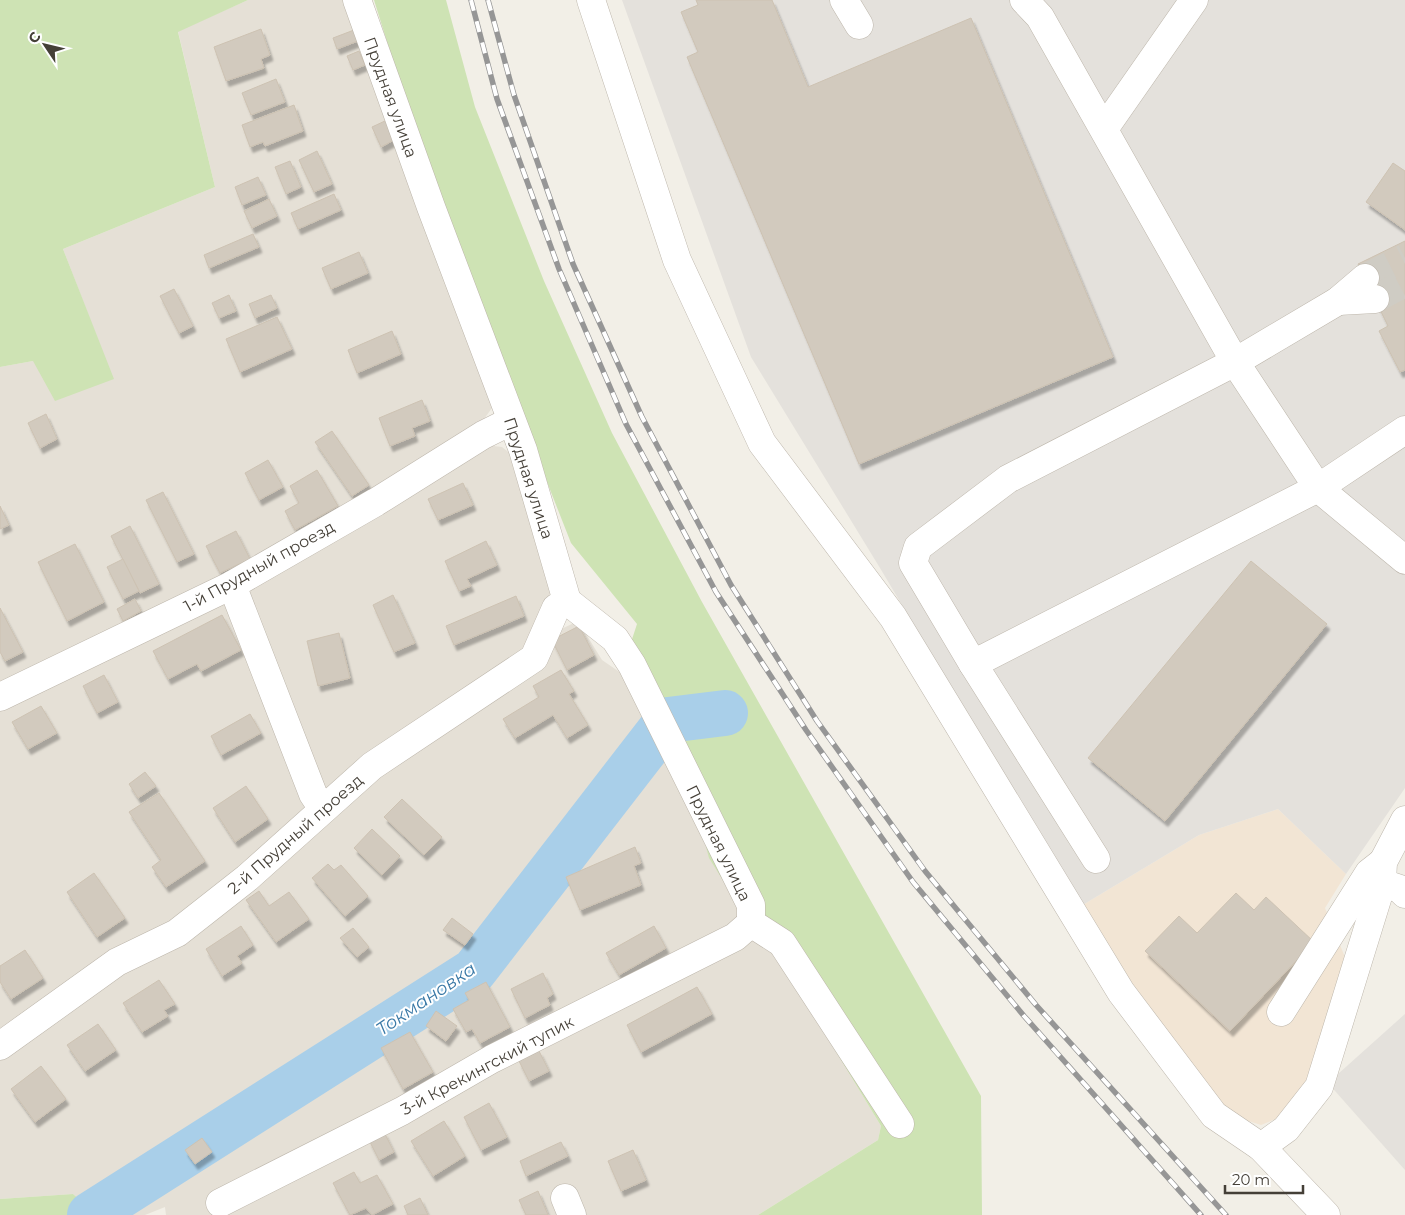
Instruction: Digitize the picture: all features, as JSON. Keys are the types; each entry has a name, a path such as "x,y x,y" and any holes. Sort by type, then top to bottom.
{"street":[{"name":"Прудная улица","path":"357,0 523,450 567,602 615,639 632,665 751,905 751,923"},
{"path":"591,0 677,260 762,443 893,617 1121,992 1214,1115 1261,1147 1326,1215"},
{"path":"844,0 859,25"},
{"path":"1024,0 1040,17 1235,362 1318,488 1405,560"},
{"path":"1104,129 1194,0"},
{"path":"1096,860 973,664 914,562 918,547 1008,479 1235,362 1338,301 1370,288"},
{"name":"1-й Прудный проезд","path":"0,697 232,585 376,502 483,435 511,421"},
{"path":"973,664 1318,488 1405,430"},
{"path":"232,585 313,794 323,809"},
{"name":"2-й Прудный проезд","path":"0,1046 117,962 176,933 247,878 372,766 534,658 556,608 567,602"},
{"path":"1261,1147 1286,1129 1319,1087 1390,880 1405,820"},
{"path":"1281,1012 1369,873 1390,880"},
{"path":"751,923 782,943 900,1124"},
{"name":"3-й Крекингский тупик","path":"220,1203 402,1111 492,1059 735,936 751,923"}],"shaded area":[{"path":"248,0 348,0 490,397 492,408 481,423 229,577 0,686 0,367 33,361 113,379 63,249 215,187 178,31"},
{"path":"622,0 1405,0 1405,788 1346,874 1278,809 1199,835 1081,906 880,568 751,357"},
{"path":"485,445 502,447 515,457 553,567 548,608 529,655 242,873 0,1038 0,708"},
{"path":"578,621 602,660 621,673 770,943 881,1126 878,1140 758,1215 166,1215 165,1207 145,1215 97,1215 73,1194 0,1199 0,1054 375,777 551,634"},
{"path":"1278,809 1346,874 1325,908 1349,967 1313,1079 1285,1115 1261,1125 1233,1116 1202,1087 1127,984 1081,906 1199,835"},
{"path":"1405,1014 1405,1170 1328,1083"}],"green space":[{"path":"0,0 248,0 178,32 215,187 63,249 114,379 55,401 33,361 0,367"},
{"path":"374,0 446,0 475,107 544,281 612,433 702,602 981,1096 982,1215 758,1215 878,1140 881,1126 770,943 740,908 709,858 698,817 621,673 637,624 571,543 437,202"},
{"path":"73,1194 97,1215 0,1215 0,1199"}],"building":[{"path":"696,0 772,0 808,87 971,18 1113,357 859,464 687,57 698,52 681,12 698,5"},
{"path":"261,29 270,55 261,59 264,68 226,81 214,47"},
{"path":"354,30 358,41 337,49 333,38"},
{"path":"359,51 365,65 353,70 347,56"},
{"path":"276,79 285,102 251,115 242,93"},
{"path":"294,105 303,131 265,146 263,142 250,147 242,125"},
{"path":"387,120 396,139 381,147 372,127"},
{"path":"317,151 332,184 314,192 299,160"},
{"path":"290,161 301,187 286,194 275,167"},
{"path":"1393,163 1405,171 1405,230 1366,202"},
{"path":"258,177 266,195 242,205 235,187"},
{"path":"334,194 341,210 298,229 291,213"},
{"path":"269,199 277,216 252,228 244,211"},
{"path":"253,234 259,247 209,268 204,255"},
{"path":"1405,241 1405,370 1400,372 1379,331 1388,326 1358,264"},
{"path":"359,252 368,273 331,289 322,268"},
{"path":"174,289 193,326 179,333 160,296"},
{"path":"229,295 236,311 219,318 212,303"},
{"path":"271,295 277,308 255,318 249,304"},
{"path":"277,317 292,349 240,372 226,339"},
{"path":"392,331 401,354 357,373 348,350"},
{"path":"422,400 430,421 412,428 415,436 390,446 379,418"},
{"path":"46,414 57,439 40,448 28,423"},
{"path":"332,431 369,485 352,496 315,442"},
{"path":"268,460 283,487 259,500 245,473"},
{"path":"317,470 338,506 295,530 285,511 299,503 290,486"},
{"path":"463,483 473,505 438,520 428,499"},
{"path":"163,492 194,554 177,562 146,500"},
{"path":"0,506 9,525 0,529"},
{"path":"130,526 159,584 140,593 111,536"},
{"path":"236,531 250,559 220,573 206,546"},
{"path":"486,541 497,565 467,579 471,586 459,591 445,561"},
{"path":"75,544 104,602 67,621 38,562"},
{"path":"123,559 139,591 123,599 107,567"},
{"path":"1251,561 1327,624 1165,821 1088,758"},
{"path":"393,595 415,643 394,652 373,605"},
{"path":"516,596 524,616 454,645 446,626"},
{"path":"135,599 141,611 123,621 117,609"},
{"path":"0,608 23,652 5,661 0,652"},
{"path":"222,615 241,650 201,671 197,664 168,679 153,651"},
{"path":"579,626 594,655 567,670 552,640"},
{"path":"339,633 350,678 318,686 307,641"},
{"path":"561,670 574,691 569,694 588,725 567,738 553,715 515,738 503,719 539,697 533,686"},
{"path":"104,675 118,702 97,713 83,686"},
{"path":"41,706 57,733 28,749 12,722"},
{"path":"250,714 261,733 221,755 211,736"},
{"path":"145,772 156,786 138,798 129,784"},
{"path":"246,786 268,819 235,842 213,808"},
{"path":"159,793 205,861 166,887 152,867 161,860 129,812"},
{"path":"402,799 442,837 424,855 384,817"},
{"path":"372,829 400,856 382,875 354,848"},
{"path":"635,847 641,863 634,866 641,885 580,910 566,877"},
{"path":"328,864 334,870 341,865 368,896 345,916 312,878"},
{"path":"94,873 125,918 97,937 67,892"},
{"path":"259,891 269,906 289,892 309,919 276,942 246,900"},
{"path":"1236,893 1254,910 1266,897 1314,942 1230,1031 1145,951 1179,916 1197,933"},
{"path":"452,918 473,934 465,945 443,930"},
{"path":"241,926 253,945 237,956 242,963 222,976 206,949"},
{"path":"654,926 666,948 619,975 606,953"},
{"path":"353,928 369,947 357,957 340,938"},
{"path":"25,950 43,978 11,999 0,982 0,966"},
{"path":"543,973 553,994 547,998 550,1005 525,1018 511,989"},
{"path":"159,980 175,1004 164,1010 168,1016 142,1032 123,1003"},
{"path":"486,982 510,1027 480,1043 472,1029 466,1032 453,1009 469,1000 465,993"},
{"path":"697,987 712,1014 641,1052 627,1025"},
{"path":"436,1011 457,1026 446,1041 426,1026"},
{"path":"98,1024 116,1050 85,1071 67,1045"},
{"path":"410,1032 433,1072 403,1089 381,1048"},
{"path":"539,1051 549,1071 529,1081 519,1061"},
{"path":"41,1066 66,1099 35,1122 11,1089"},
{"path":"489,1103 507,1137 481,1150 464,1117"},
{"path":"444,1121 465,1156 433,1176 411,1141"},
{"path":"384,1132 394,1152 379,1160 369,1140"},
{"path":"202,1138 212,1152 195,1164 185,1150"},
{"path":"561,1142 568,1156 526,1176 520,1161"},
{"path":"633,1150 646,1180 621,1191 608,1161"},
{"path":"354,1172 360,1183 377,1175 393,1204 372,1215 366,1208 350,1215 333,1183"},
{"path":"538,1191 548,1215 526,1215 519,1200"},
{"path":"420,1198 428,1215 408,1215 404,1206"}],"waterway":[{"name":"Токмановка","path":"90,1215 474,971 668,720 725,713"}],"tunnel":[{"path":"1365,278 1405,258"},
{"path":"1375,299 1405,283"}],"railway":[{"path":"471,0 497,99 559,269 626,424 716,592 806,730 913,882 1024,1016 1201,1215"},
{"path":"488,0 514,95 573,264 642,417 731,585 817,721 925,871 1036,1005 1226,1215"}]}
